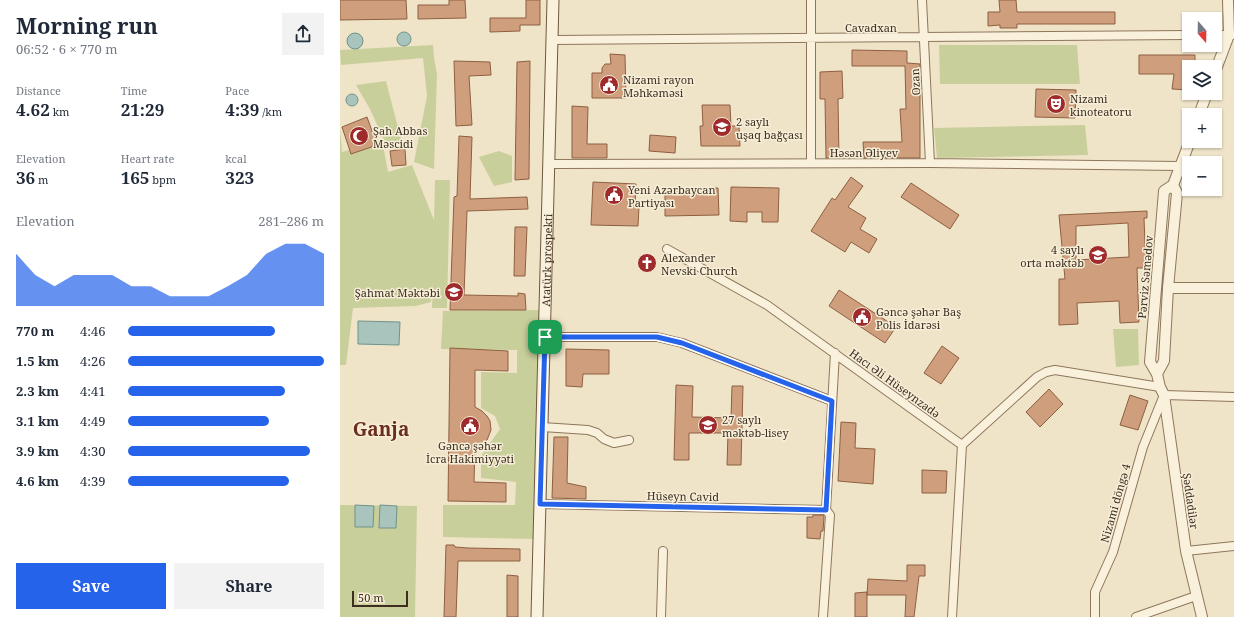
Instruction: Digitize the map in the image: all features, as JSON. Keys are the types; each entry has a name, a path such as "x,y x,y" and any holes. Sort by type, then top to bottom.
{"main road":[{"name":"Atatürk prospekti","path":"538,617 553,0"}],"street":[{"path":"811,0 811,163"},
{"name":"Ozan","path":"922,0 930,163"},
{"path":"1220,60 1229,35 1228,0"},
{"name":"Cavadxan","path":"553,40 1182,35"},
{"name":"Pərviz Səmədov","path":"1162,391 1157,374 1150,362 1164,191 1173,185 1187,148"},
{"name":"Həsən Əliyev","path":"550,164 930,163 1179,166"},
{"name":"Pərviz Səmədov","path":"1157,374 1164,361 1168,288 1177,192 1173,185"},
{"name":"Hacı Əli Hüseynzadə","path":"667,249 767,305 962,445"},
{"path":"1168,288 1234,288"},
{"path":"545,337 657,337 682,343 832,401"},
{"path":"823,617 830,515 826,510 835,353"},
{"path":"952,617 962,445 1037,377 1046,372 1055,370 1162,391 1234,397"},
{"name":"Şəddadilər","path":"1162,391 1186,551 1202,617"},
{"name":"Nizami döngə 4","path":"1095,617 1095,592 1113,552 1143,447 1162,391"},
{"path":"542,427 588,430 597,433 604,439 614,443 629,440"},
{"name":"Hüseyn Cavid","path":"540,504 826,510"},
{"path":"1186,551 1234,546"},
{"path":"661,617 663,551"},
{"path":"1136,617 1196,596"}],"green space":[{"path":"433,45 437,75 434,169 414,162 427,96 423,58 341,65 340,50"},
{"path":"939,45 1077,45 1080,84 940,84"},
{"path":"386,81 402,143 387,147 370,109 356,85"},
{"path":"1085,125 1088,155 937,158 934,128"},
{"path":"340,128 342,152 382,140 388,172 412,165 434,220 435,180 450,180 447,308 432,308 433,282 431,302 416,306 353,308 346,365 340,365"},
{"path":"499,151 512,156 512,182 494,186 479,157"},
{"path":"542,310 537,539 443,537 443,505 515,505 516,482 481,478 481,456 500,429 495,416 481,408 481,372 517,373 517,350 441,349 443,311"},
{"path":"1113,329 1138,329 1139,365 1116,367"},
{"path":"340,505 417,506 415,617 340,617"}],"water":[{"path":"401,32 407,32 411,36 411,42 407,46 401,46 397,42 397,36"},
{"path":"355,33 362,38 363,41 358,48 355,49 348,44 347,41 352,34"},
{"path":"350,94 354,94 358,100 354,106 350,106 346,102 346,98"},
{"path":"358,321 400,322 399,345 358,344"},
{"path":"355,505 374,506 373,527 355,527"},
{"path":"380,505 397,506 396,528 379,528"}],"building":[{"path":"340,0 406,0 407,19 340,20"},
{"path":"449,0 465,0 466,18 418,19 418,5 449,5"},
{"path":"526,0 540,0 540,25 520,25 520,31 490,32 490,18 526,18"},
{"path":"999,0 1016,0 1017,12 1115,12 1115,24 1017,24 1017,28 1000,28 1000,25 988,26 988,12 1000,12"},
{"path":"852,50 907,51 907,63 920,64 920,158 864,158 863,142 902,142 900,109 906,109 905,66 852,66"},
{"name":"Nizami rayon Məhkəməsi","path":"610,54 625,55 626,98 592,98 592,73 602,73 602,68 605,64 611,64"},
{"path":"1139,55 1195,55 1195,60 1182,60 1182,90 1172,89 1174,74 1139,74"},
{"path":"454,61 490,62 491,75 469,76 472,125 456,126"},
{"path":"530,61 529,179 515,180 517,62"},
{"path":"842,71 843,98 838,99 839,158 826,158 825,99 820,99 820,72"},
{"name":"Nizami kinoteatoru","path":"1036,89 1076,90 1075,118 1035,117"},
{"path":"702,105 730,105 731,126 739,126 740,146 701,146 700,126 703,126"},
{"path":"572,106 588,107 587,144 607,144 607,158 572,158"},
{"name":"Şah Abbas Məscidi","path":"367,117 377,145 351,154 342,127"},
{"path":"650,135 676,137 675,153 649,151"},
{"path":"459,136 472,137 470,199 527,197 528,209 467,211 464,295 518,296 518,293 525,294 526,310 450,310 454,197 457,196"},
{"path":"405,149 406,165 392,166 390,151"},
{"path":"851,177 863,186 848,207 866,218 860,229 877,239 869,253 851,242 845,252 811,231 832,198 835,200"},
{"name":"Yeni Azərbaycan Partiyası","path":"593,182 636,184 635,206 639,206 638,226 591,225"},
{"path":"911,183 959,215 950,229 901,197"},
{"path":"731,187 779,188 778,222 762,222 762,212 747,212 747,222 730,221"},
{"path":"718,188 719,215 665,216 665,189"},
{"path":"1147,211 1147,218 1144,218 1146,268 1137,268 1139,322 1120,323 1119,301 1077,303 1078,324 1059,325 1059,279 1065,279 1059,215","holes":["1128,223 1129,257 1076,260 1076,226"]},
{"path":"515,227 527,227 525,276 514,276"},
{"name":"Gəncə şəhər Baş Polis İdarəsi","path":"839,290 896,327 885,343 829,306"},
{"path":"942,346 959,358 941,384 924,373"},
{"name":"Gəncə şəhər İcra Hakimiyyəti","path":"450,348 508,351 508,371 475,370 475,407 487,416 490,421 491,430 487,440 475,447 474,482 506,483 506,502 448,501"},
{"path":"566,349 609,350 609,374 583,374 582,387 566,386"},
{"path":"676,385 693,386 692,417 731,418 732,386 743,386 741,465 727,465 728,433 689,433 689,460 674,460"},
{"path":"1049,389 1063,404 1040,427 1026,412"},
{"path":"1130,395 1148,401 1138,430 1120,425"},
{"path":"841,422 856,423 855,448 875,449 873,484 838,481"},
{"path":"554,437 568,437 567,483 586,487 586,499 552,498"},
{"path":"922,470 947,471 946,493 922,493"},
{"path":"813,515 823,515 824,517 823,531 821,531 820,539 807,538 807,517 813,517"},
{"path":"446,545 468,548 520,549 520,561 458,561 456,617 444,617"},
{"path":"907,565 925,565 925,576 919,576 914,617 905,617 906,595 867,595 868,579 907,581"},
{"path":"507,575 518,576 518,617 507,617"},
{"path":"867,592 867,617 855,617 855,593"}],"place":[{"name":"Nizami rayon Məhkəməsi","path":"609,85"},
{"name":"Nizami kinoteatoru","path":"1056,104"},
{"name":"2 saylı uşaq bağçası","path":"722,127"},
{"name":"Şah Abbas Məscidi","path":"359,136"},
{"name":"Yeni Azərbaycan Partiyası","path":"614,195"},
{"name":"4 saylı orta məktəb","path":"1098,255"},
{"name":"Alexander Nevski Church","path":"647,263"},
{"name":"Şahmat Məktəbi","path":"454,292"},
{"name":"Gəncə şəhər Baş Polis İdarəsi","path":"862,317"},
{"name":"27 saylı məktəb-lisey","path":"708,425"},
{"name":"Gəncə şəhər İcra Hakimiyyəti","path":"470,426"}],"district":[{"name":"Ganja","path":"381,429"}],"route":[{"path":"545,337 657,337 682,343 832,401 826,510 540,504 545,337"}]}
